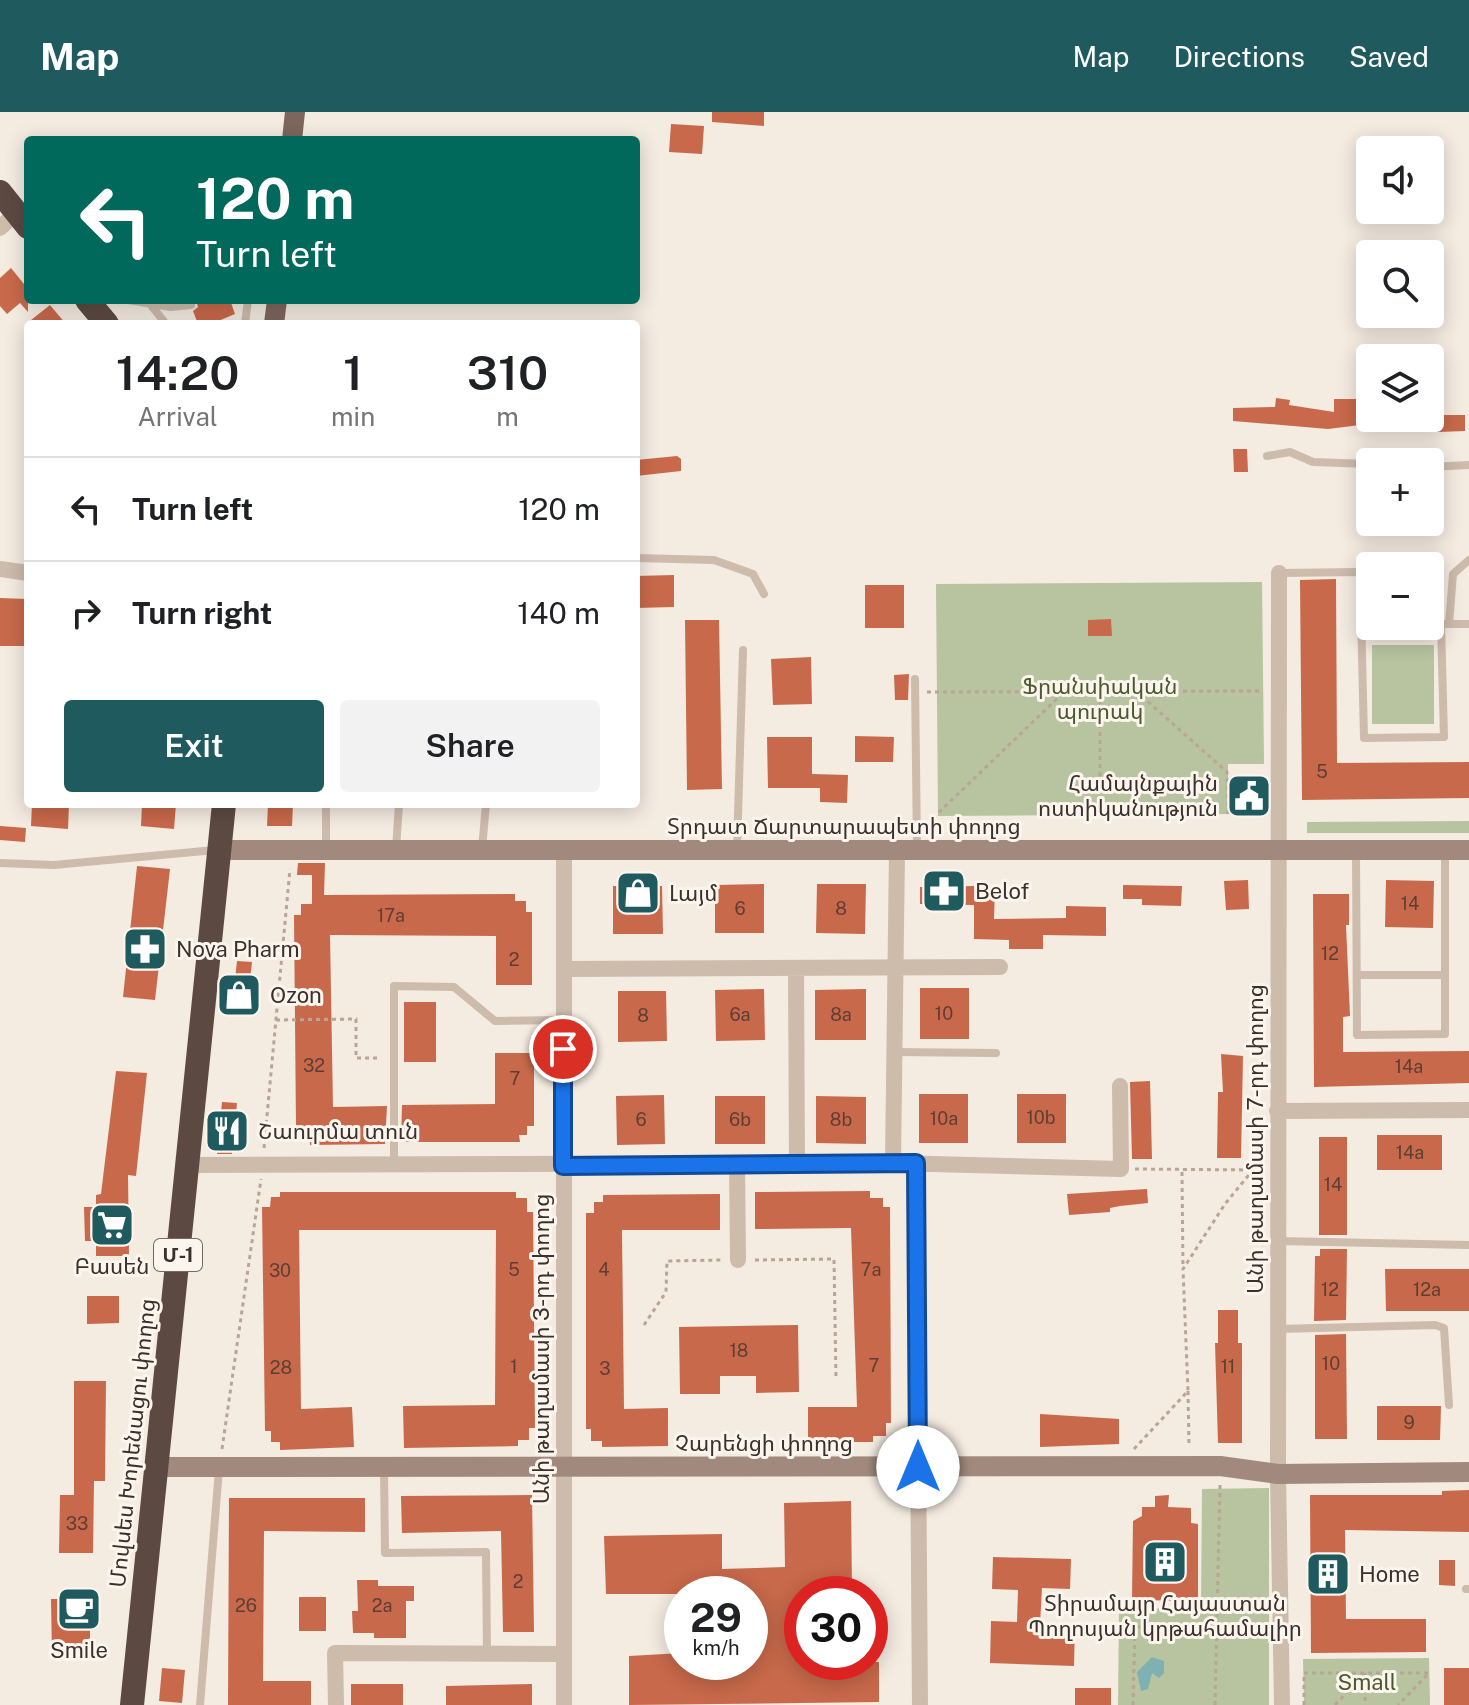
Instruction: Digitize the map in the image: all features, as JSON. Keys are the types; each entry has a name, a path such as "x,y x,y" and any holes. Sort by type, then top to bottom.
{"highway":[{"path":"0,192 15,223"},
{"path":"90,304 104,320"},
{"name":"Մովսես Խորենացու փողոց","path":"132,1705 224,808"}],"main road":[{"path":"292,136 295,112"}],"street":[{"path":"0,569 24,572"},
{"name":"Անի թաղամասի 7-րդ փողոց","path":"1279,573 1277,1329 1282,1705"},
{"name":"Տրդատ Ճարտարապետի փողոց","path":"219,850 1469,850"},
{"name":"Անի թաղամասի 3-րդ փողոց","path":"564,850 564,1705"},
{"path":"893,1163 896,968 907,850"},
{"path":"564,969 1000,967"},
{"path":"796,968 797,1164"},
{"path":"188,1165 916,1163 1121,1169 1120,1086"},
{"path":"1277,1111 1469,1110"},
{"path":"916,1163 920,1705"},
{"path":"737,1164 738,1260"},
{"name":"Չարենցի փողոց","path":"155,1467 1220,1466 1278,1474 1469,1472"},
{"path":"336,1705 335,1653 564,1654"}],"lane":[{"path":"150,304 191,305"},
{"path":"150,304 163,320"},
{"path":"1267,456 1290,452 1313,462 1356,464"},
{"path":"1444,466 1469,465"},
{"path":"640,558 714,560 753,574 764,594"},
{"path":"1366,640 1364,738 1444,737 1445,624 1453,574 1469,560"},
{"path":"1279,573 1356,572"},
{"path":"1445,624 1469,624"},
{"path":"737,850 743,650"},
{"path":"907,850 915,679"},
{"path":"326,808 326,850"},
{"path":"396,849 399,808"},
{"path":"482,849 486,808"},
{"path":"0,863 54,865 219,850"},
{"path":"1356,850 1357,1035 1445,1034 1445,850"},
{"path":"1357,975 1445,975"},
{"path":"394,1165 394,986 454,987 495,1021 563,1020"},
{"path":"893,1052 996,1053"},
{"path":"1277,1241 1469,1245"},
{"path":"1277,1329 1435,1325 1444,1328 1449,1405"},
{"path":"384,1467 385,1553 486,1552 487,1654"},
{"path":"200,1705 219,1469"}],"path":[{"path":"915,692 1279,690"},
{"path":"933,818 1065,691"},
{"path":"1100,691 1100,816"},
{"path":"1135,691 1227,772 1228,814"},
{"path":"276,1020 356,1019 356,1058 394,1058"},
{"path":"1183,1269 1225,1204 1255,1170 1266,1149"},
{"path":"1121,1169 1182,1172 1255,1170"},
{"path":"1182,1172 1190,1466"},
{"path":"644,1325 666,1292 667,1261 834,1259 836,1379"},
{"path":"1135,1466 1134,1445 1188,1391"},
{"path":"1215,1705 1220,1466"},
{"path":"1133,1705 1135,1627 1217,1627"},
{"path":"1304,1705 1304,1673 1429,1673 1398,1705"},
{"path":"1335,1705 1365,1673"},
{"path":"1365,1673 1365,1705"}],"green space":[{"name":"Ֆրանսիական պուրակ","path":"1262,582 1264,764 1228,764 1228,814 938,816 936,584"},
{"path":"1372,645 1434,645 1434,724 1372,724"},
{"path":"1469,821 1469,833 1307,833 1307,822"},
{"path":"1269,1488 1269,1705 1118,1705 1119,1608 1201,1609 1202,1489"},
{"name":"Small","path":"1429,1658 1430,1705 1304,1705 1303,1659"}],"water":[{"path":"1152,1657 1164,1661 1164,1673 1159,1678 1152,1673 1148,1689 1141,1691 1137,1672"}],"building":[{"path":"712,112 764,112 764,126 712,122"},
{"path":"671,124 704,126 702,154 669,152"},
{"path":"11,268 24,284 24,304 28,304 28,312 20,303 7,314 0,306 0,278"},
{"path":"197,304 231,304 235,314 221,320 196,320 193,311"},
{"path":"50,305 63,320 31,320"},
{"path":"1276,398 1290,400 1289,405 1334,412 1334,399 1356,399 1356,426 1328,429 1233,421 1233,408 1275,407"},
{"path":"1444,415 1465,415 1465,431 1444,432"},
{"path":"1233,449 1247,449 1248,472 1234,472"},
{"path":"677,456 681,459 681,471 640,476 640,460"},
{"path":"674,575 674,607 640,608 640,576"},
{"path":"1336,579 1337,763 1469,762 1469,798 1302,800 1300,580"},
{"path":"865,585 904,585 904,628 865,628"},
{"path":"0,598 24,599 24,646 0,646"},
{"path":"1111,619 1112,636 1088,636 1088,620"},
{"path":"685,620 719,620 722,789 687,790"},
{"path":"811,657 812,704 773,705 771,659"},
{"path":"909,674 908,700 895,700 894,675"},
{"path":"855,736 894,737 893,762 855,762"},
{"path":"767,737 812,737 812,774 848,775 847,803 820,802 820,788 768,788"},
{"path":"1233,776 1261,776 1261,804 1233,804"},
{"path":"32,808 69,808 68,829 31,826"},
{"path":"142,808 176,808 174,829 141,826"},
{"path":"268,808 293,808 292,826 267,826"},
{"path":"0,826 26,828 25,842 0,840"},
{"path":"298,863 325,863 324,895 515,894 515,901 526,901 526,912 532,912 532,985 496,985 496,936 330,935 333,1107 387,1106 385,1144 310,1145 310,1138 301,1138 301,1126 296,1126 294,915 301,915 301,904 312,904 312,875 297,875"},
{"path":"137,866 170,869 155,1000 123,997"},
{"path":"1248,880 1249,909 1226,910 1224,881"},
{"path":"1386,880 1434,881 1433,928 1385,927"},
{"path":"764,884 764,933 715,933 715,885"},
{"path":"817,884 866,884 865,934 816,933"},
{"path":"1123,885 1182,886 1181,906 1142,905 1142,899 1123,899"},
{"path":"613,886 662,886 663,934 613,934"},
{"path":"920,887 995,887 994,919 1066,918 1066,906 1106,907 1106,936 1043,935 1043,949 1009,949 1009,940 974,939 974,905 920,904"},
{"path":"1313,894 1349,894 1349,925 1346,925 1350,1016 1343,1017 1343,1052 1469,1051 1469,1083 1314,1087"},
{"path":"237,961 252,962 247,1008 232,1006"},
{"path":"920,988 969,988 969,1039 920,1039"},
{"path":"764,989 765,1040 716,1041 715,990"},
{"path":"866,989 866,1040 815,1040 815,990"},
{"path":"618,991 666,991 667,1041 618,1042"},
{"path":"404,1002 436,1002 436,1062 404,1062"},
{"path":"495,1053 534,1053 534,1126 527,1126 527,1135 519,1135 520,1142 401,1142 402,1105 495,1104"},
{"path":"1221,1054 1243,1056 1241,1158 1217,1158 1218,1092 1223,1092"},
{"path":"116,1071 147,1073 136,1176 128,1175 129,1256 96,1256 96,1241 85,1241 84,1207 96,1207 96,1195 101,1194"},
{"path":"1150,1081 1152,1159 1132,1159 1130,1082"},
{"path":"919,1094 968,1094 968,1143 919,1143"},
{"path":"1017,1094 1066,1094 1066,1143 1017,1143"},
{"path":"664,1095 665,1144 617,1145 616,1096"},
{"path":"715,1096 765,1096 765,1144 715,1144"},
{"path":"816,1096 866,1097 866,1144 816,1143"},
{"name":"Շաուրմա տուն","path":"222,1102 237,1103 232,1154 217,1154"},
{"path":"1377,1135 1442,1135 1442,1170 1377,1170"},
{"path":"1319,1137 1347,1137 1347,1235 1319,1235"},
{"path":"1147,1189 1148,1203 1110,1208 1110,1212 1069,1215 1067,1194"},
{"path":"870,1191 870,1198 883,1198 883,1207 890,1207 891,1423 886,1423 886,1436 873,1436 873,1442 808,1442 808,1407 857,1407 851,1228 755,1229 755,1192"},
{"path":"280,1192 516,1192 516,1198 527,1198 527,1212 533,1212 535,1428 529,1428 529,1440 518,1440 518,1446 404,1448 403,1406 495,1405 496,1230 299,1230 301,1409 352,1407 354,1447 280,1450 280,1442 271,1442 271,1431 265,1431 262,1207 270,1207 271,1197 280,1197"},
{"path":"720,1194 720,1230 622,1230 624,1409 668,1408 668,1446 602,1447 602,1441 591,1441 591,1429 586,1429 586,1213 594,1213 594,1202 603,1202 603,1195"},
{"path":"1320,1249 1347,1249 1346,1320 1314,1321 1315,1256 1320,1256"},
{"path":"1385,1269 1469,1269 1469,1311 1386,1311"},
{"path":"87,1296 119,1296 119,1323 87,1324"},
{"path":"1218,1310 1238,1310 1238,1343 1242,1343 1242,1443 1218,1443 1215,1343 1218,1343"},
{"path":"798,1325 799,1392 756,1393 756,1376 720,1376 720,1394 680,1394 679,1327"},
{"path":"1346,1334 1347,1439 1315,1439 1315,1335"},
{"path":"74,1381 106,1381 105,1481 94,1481 93,1553 59,1553 60,1495 74,1495"},
{"path":"1377,1406 1441,1406 1440,1440 1377,1440"},
{"path":"1040,1414 1119,1419 1119,1444 1040,1447"},
{"name":"Home","path":"1469,1490 1469,1532 1345,1530 1346,1619 1426,1619 1426,1652 1311,1653 1310,1495 1442,1495 1442,1491"},
{"path":"532,1495 534,1632 503,1632 501,1531 402,1533 401,1496"},
{"name":"Տիրամայր Հայաստան Պողոսյան կրթահամալիր","path":"1169,1495 1168,1507 1191,1508 1191,1523 1198,1524 1198,1601 1132,1600 1133,1521 1142,1516 1142,1507 1155,1507 1155,1496"},
{"path":"229,1498 365,1498 365,1532 264,1531 263,1681 311,1681 311,1705 228,1705"},
{"path":"851,1501 852,1576 784,1576 784,1680 879,1680 879,1702 629,1705 629,1656 664,1654 664,1680 768,1680 768,1576 664,1576 664,1594 606,1594 604,1536 722,1534 722,1569 785,1567 784,1503"},
{"path":"993,1557 1071,1559 1070,1589 1042,1588 1040,1624 1075,1625 1074,1666 990,1663 991,1621 1017,1622 1018,1590 992,1589"},
{"path":"1439,1560 1455,1560 1455,1586 1439,1585"},
{"path":"357,1580 378,1580 378,1586 414,1586 414,1601 406,1601 406,1638 374,1638 374,1633 353,1633 352,1611 358,1611"},
{"path":"299,1597 326,1597 326,1631 299,1631"},
{"path":"51,1599 90,1599 90,1657 52,1657"},
{"path":"162,1668 185,1670 182,1703 159,1701"},
{"path":"1444,1668 1469,1668 1469,1705 1444,1705"},
{"path":"351,1684 403,1684 403,1705 351,1705"},
{"path":"532,1684 532,1705 446,1705 446,1686"},
{"path":"1075,1688 1111,1688 1111,1705 1075,1705"}],"place":[{"name":"Համայնքային ոստիկանություն","path":"1249,796"},
{"name":"Belof","path":"944,891"},
{"name":"Լայմ","path":"638,893"},
{"name":"Nova Pharm","path":"145,949"},
{"name":"Ozon","path":"239,995"},
{"name":"Շաուրմա տուն","path":"227,1131"},
{"name":"Բասեն","path":"112,1225"},
{"name":"Տիրամայր Հայաստան Պողոսյան կրթահամալիր","path":"1165,1562"},
{"name":"Home","path":"1328,1574"},
{"name":"Smile","path":"79,1609"}],"route":[{"path":"563,1049 563,1166 916,1163 918,1467"}]}
